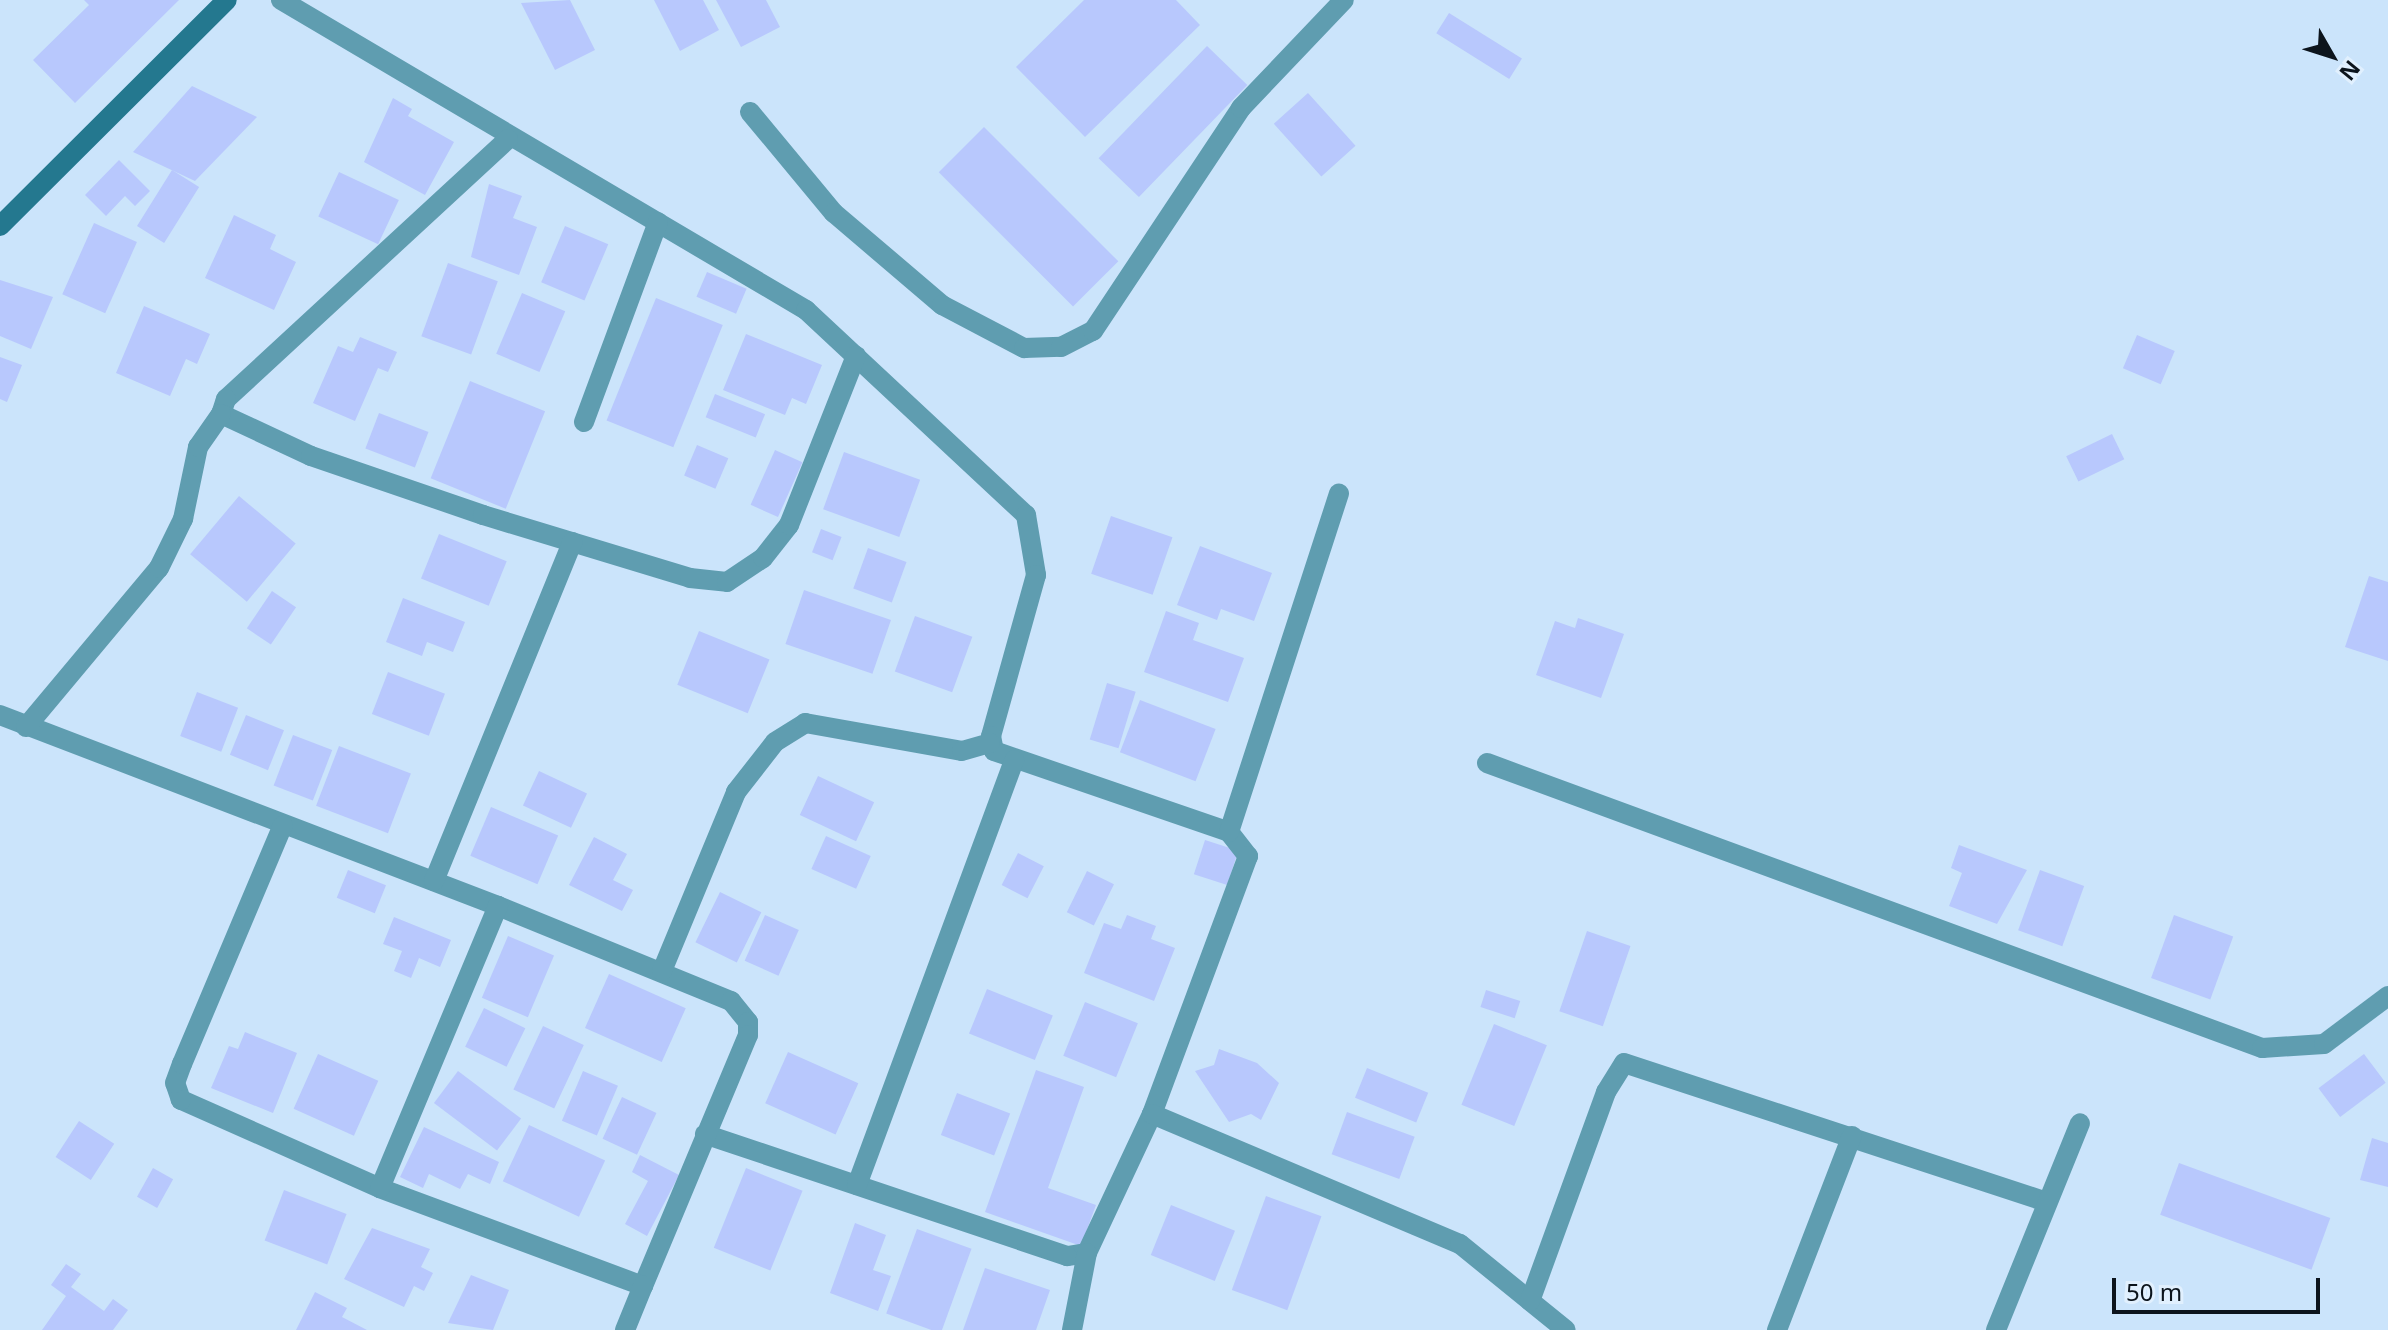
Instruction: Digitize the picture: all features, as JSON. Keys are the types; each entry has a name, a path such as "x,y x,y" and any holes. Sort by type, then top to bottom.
{"main road":[{"path":"0,226 227,0"}],"street":[{"path":"281,0 508,139 779,288 1026,515 1036,575 990,743"},
{"path":"750,112 834,213 942,305 1024,348 1061,347 1093,331 1241,108 1344,0"},
{"path":"26,727 159,568 183,519 198,447 221,414 226,399 508,139"},
{"path":"584,422 658,222"},
{"path":"221,414 311,456 690,578 727,582 748,571 789,525 856,356"},
{"path":"1229,832 1339,493"},
{"path":"434,881 572,542"},
{"path":"0,715 498,906 731,1001 748,1022 625,1330"},
{"path":"662,971 736,792 775,742 805,723 962,751 990,743"},
{"path":"990,743 1014,760 1229,832 1248,856 1242,883 1152,1114 1087,1253 1072,1330"},
{"path":"857,1185 1014,760"},
{"path":"1487,763 2262,1048 2324,1044 2388,996"},
{"path":"283,825 175,1091 189,1107 380,1188 643,1286"},
{"path":"380,1188 498,906"},
{"path":"1530,1301 1606,1092 1624,1063 2047,1202"},
{"path":"1152,1114 1460,1244 1566,1330"},
{"path":"1996,1330 2080,1123"},
{"path":"705,1134 1067,1256 1087,1253"},
{"path":"1777,1330 1852,1136"}],"building":[{"path":"84,0 179,0 75,103 33,60 89,5"},
{"path":"570,0 595,50 555,70 521,3"},
{"path":"654,0 703,0 719,30 680,51"},
{"path":"716,0 766,0 780,27 741,47"},
{"path":"1084,0 1176,0 1200,25 1085,137 1016,67"},
{"path":"1449,13 1522,59 1509,79 1436,33"},
{"path":"1207,46 1247,85 1139,197 1099,158"},
{"path":"192,86 257,117 195,181 133,152"},
{"path":"1308,93 1356,146 1321,177 1274,124"},
{"path":"393,98 412,109 408,116 454,142 425,195 364,162"},
{"path":"984,127 1118,261 1073,307 939,172"},
{"path":"119,160 150,191 135,206 125,196 106,216 85,195"},
{"path":"172,170 199,187 164,243 137,226"},
{"path":"339,172 399,200 378,244 318,216"},
{"path":"489,184 522,196 513,218 537,227 519,275 471,257"},
{"path":"234,215 276,235 270,249 296,262 274,310 205,278"},
{"path":"94,223 137,242 105,313 62,294"},
{"path":"565,226 608,244 584,301 541,282"},
{"path":"448,263 498,281 471,354 421,336"},
{"path":"707,272 747,289 736,314 696,297"},
{"path":"0,280 53,297 31,349 0,336"},
{"path":"522,293 565,311 539,372 496,354"},
{"path":"656,298 723,325 673,447 607,420"},
{"path":"144,306 210,334 197,364 186,359 170,396 116,373"},
{"path":"746,334 822,365 806,404 792,398 785,415 723,390"},
{"path":"2137,335 2175,351 2161,384 2123,368"},
{"path":"360,337 397,352 388,372 378,368 355,421 313,403 338,346 353,352"},
{"path":"0,357 22,365 7,402 0,399"},
{"path":"470,381 545,411 506,509 431,478"},
{"path":"715,394 765,414 756,437 706,417"},
{"path":"379,413 428,432 415,467 365,448"},
{"path":"2112,434 2124,459 2078,482 2066,456"},
{"path":"697,445 728,458 715,489 684,475"},
{"path":"775,450 802,462 778,517 751,505"},
{"path":"844,452 920,480 899,537 823,509"},
{"path":"239,496 296,544 247,602 190,554"},
{"path":"1111,516 1172,537 1153,595 1091,574"},
{"path":"821,529 842,537 833,560 812,552"},
{"path":"439,534 507,561 489,606 421,579"},
{"path":"1200,546 1272,573 1254,621 1221,609 1217,620 1177,605"},
{"path":"868,548 907,562 892,602 853,588"},
{"path":"2369,576 2388,582 2388,661 2345,647"},
{"path":"804,590 891,620 872,674 785,644"},
{"path":"272,591 296,607 271,645 247,628"},
{"path":"403,598 465,622 453,652 427,642 422,656 386,642"},
{"path":"1166,611 1199,623 1193,640 1244,658 1228,702 1144,672"},
{"path":"915,616 972,637 952,692 895,671"},
{"path":"1578,618 1624,634 1601,698 1536,675 1555,621 1575,628"},
{"path":"699,631 769,659 748,713 677,685"},
{"path":"388,672 445,694 429,736 372,714"},
{"path":"1107,683 1136,692 1118,748 1090,739"},
{"path":"197,692 238,708 221,752 180,736"},
{"path":"1140,700 1216,729 1196,781 1120,752"},
{"path":"246,715 284,730 268,770 230,755"},
{"path":"293,735 332,750 313,800 274,785"},
{"path":"339,746 411,774 388,833 316,806"},
{"path":"539,771 587,793 571,828 523,805"},
{"path":"818,776 874,802 856,841 800,815"},
{"path":"491,807 558,836 537,884 470,856"},
{"path":"826,836 871,856 856,889 811,869"},
{"path":"594,837 627,854 613,880 633,890 622,911 569,885"},
{"path":"1205,840 1238,851 1227,885 1194,874"},
{"path":"1959,845 2027,870 1997,924 1949,906 1962,873 1951,868"},
{"path":"1018,853 1044,866 1027,898 1002,885"},
{"path":"348,870 386,885 375,913 337,898"},
{"path":"2040,870 2084,886 2062,946 2018,930"},
{"path":"1087,871 1114,884 1094,925 1067,912"},
{"path":"720,892 761,912 737,962 695,942"},
{"path":"765,915 799,930 778,976 745,961"},
{"path":"1127,915 1156,926 1151,939 1175,948 1154,1001 1084,973 1104,923 1121,929"},
{"path":"2174,915 2233,937 2210,1000 2151,978"},
{"path":"394,917 451,940 440,967 419,958 411,978 394,971 402,951 383,944"},
{"path":"1587,931 1630,946 1603,1026 1559,1011"},
{"path":"508,936 554,956 528,1017 482,998"},
{"path":"609,974 686,1008 662,1062 585,1028"},
{"path":"987,989 1053,1016 1035,1060 969,1034"},
{"path":"1486,990 1520,1001 1515,1018 1480,1007"},
{"path":"1085,1002 1138,1023 1116,1077 1063,1056"},
{"path":"484,1008 525,1028 506,1067 465,1047"},
{"path":"1494,1024 1547,1045 1514,1126 1461,1105"},
{"path":"543,1026 584,1045 554,1108 513,1089"},
{"path":"245,1032 297,1053 273,1113 211,1088 229,1046 238,1049"},
{"path":"1219,1049 1257,1063 1279,1083 1261,1120 1251,1114 1229,1122 1195,1071 1214,1065"},
{"path":"788,1052 858,1083 836,1134 765,1103"},
{"path":"318,1054 378,1081 354,1136 294,1109"},
{"path":"2364,1054 2386,1083 2340,1117 2318,1088"},
{"path":"1367,1068 1428,1093 1416,1122 1355,1098"},
{"path":"1036,1070 1084,1087 1048,1188 1096,1205 1081,1246 985,1212"},
{"path":"458,1071 521,1119 497,1150 434,1103"},
{"path":"583,1071 618,1086 597,1136 562,1121"},
{"path":"957,1093 1010,1113 994,1155 941,1135"},
{"path":"622,1097 656,1113 637,1155 603,1139"},
{"path":"1347,1112 1415,1137 1399,1179 1332,1154"},
{"path":"79,1121 114,1144 91,1180 56,1157"},
{"path":"529,1125 605,1160 579,1217 503,1181"},
{"path":"424,1127 499,1162 490,1184 468,1174 460,1189 429,1174 423,1188 400,1177"},
{"path":"2372,1138 2388,1143 2388,1187 2360,1180"},
{"path":"640,1155 679,1175 647,1236 625,1224 648,1181 632,1172"},
{"path":"2179,1163 2330,1218 2311,1270 2160,1215"},
{"path":"153,1168 173,1179 157,1208 137,1197"},
{"path":"746,1168 803,1191 770,1271 714,1248"},
{"path":"284,1190 347,1214 327,1264 265,1240"},
{"path":"1266,1196 1321,1216 1287,1310 1232,1290"},
{"path":"1171,1205 1235,1231 1215,1281 1151,1255"},
{"path":"855,1223 886,1235 873,1270 891,1276 878,1311 830,1293"},
{"path":"372,1228 430,1249 421,1267 433,1273 424,1291 414,1286 404,1307 344,1279"},
{"path":"917,1229 972,1249 942,1330 931,1330 886,1314"},
{"path":"66,1264 81,1274 71,1287 104,1311 113,1299 128,1310 113,1330 42,1330 66,1296 51,1285"},
{"path":"985,1268 1050,1290 1036,1330 963,1330"},
{"path":"471,1275 509,1290 493,1330 448,1323"},
{"path":"315,1292 347,1308 342,1317 367,1330 296,1330"}]}
